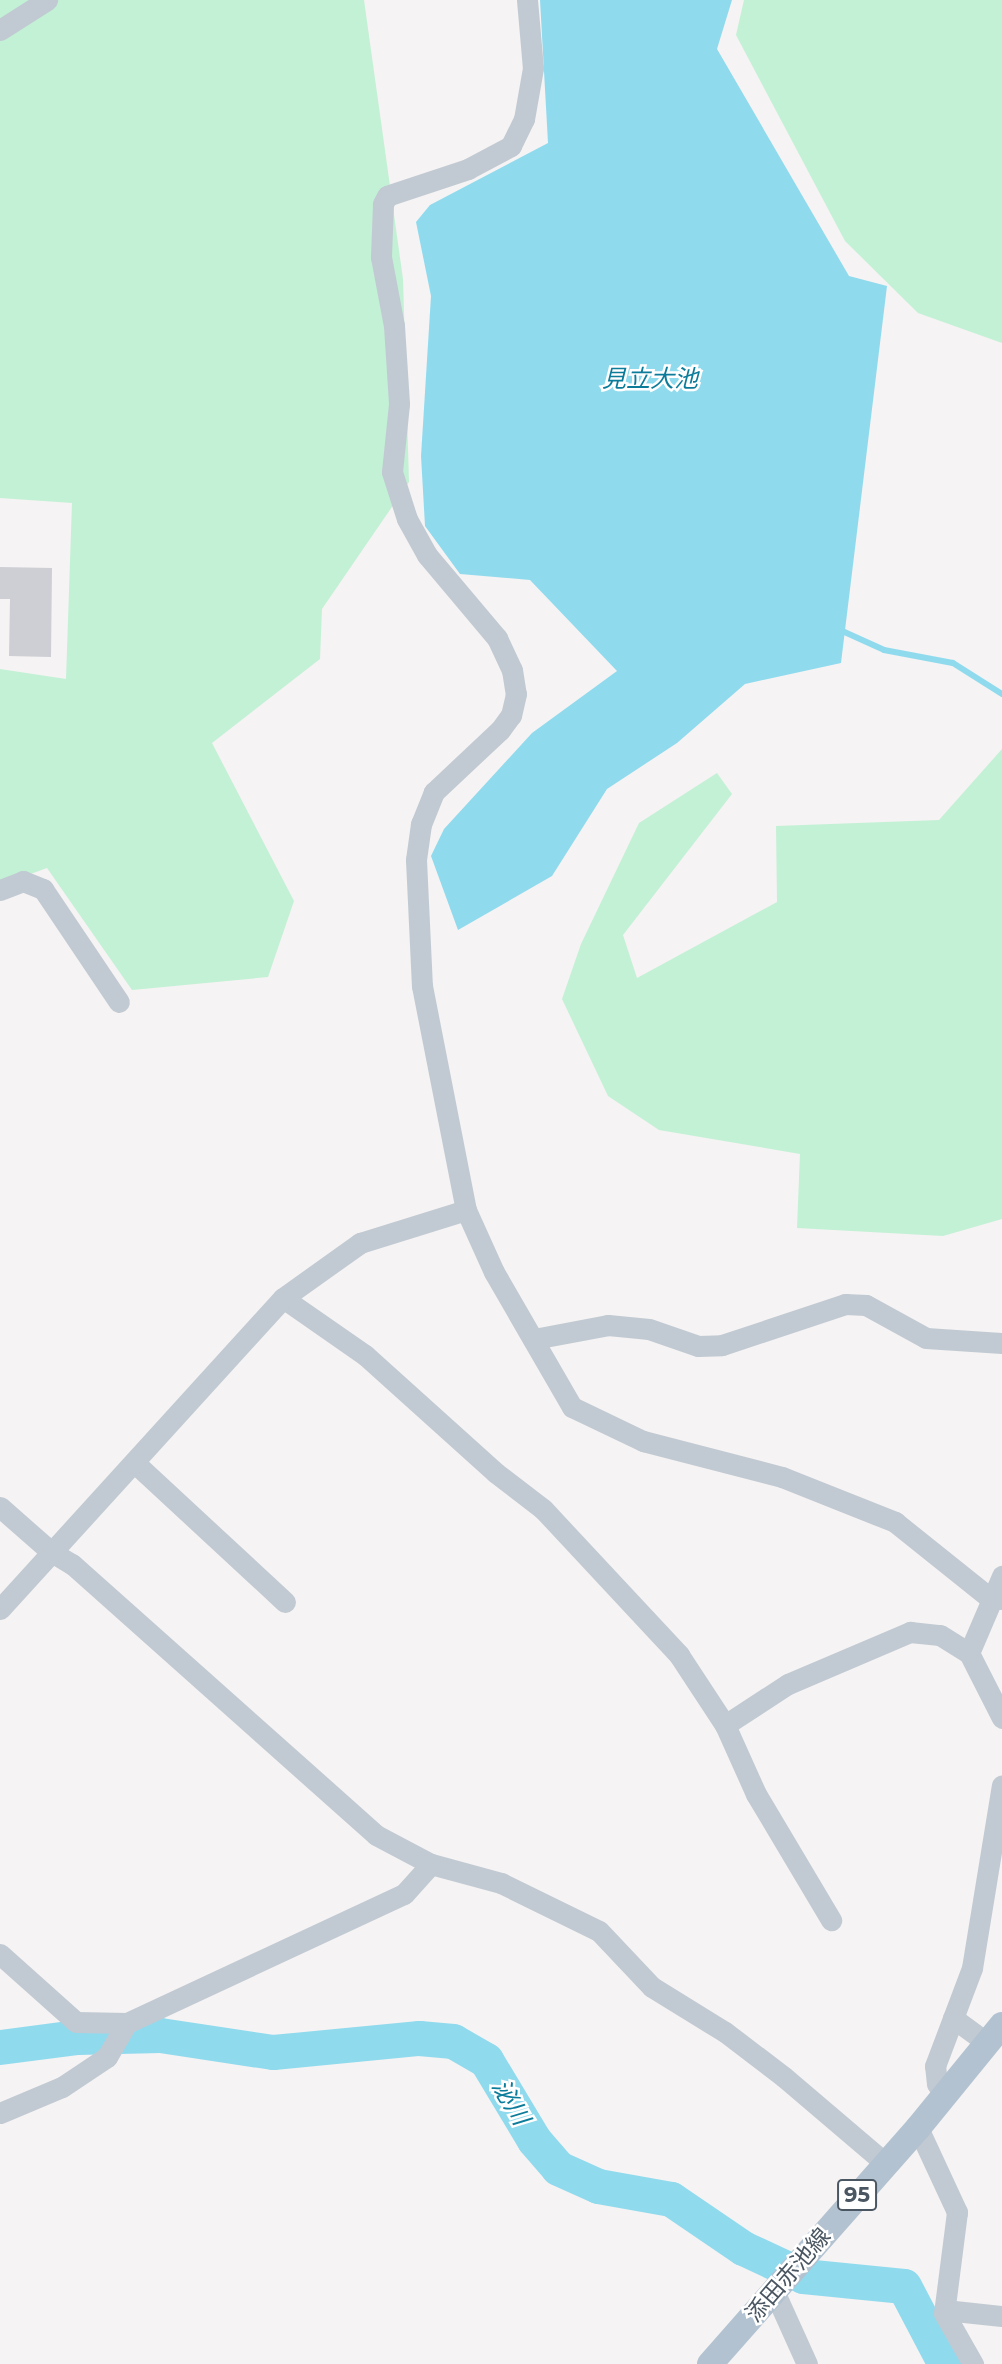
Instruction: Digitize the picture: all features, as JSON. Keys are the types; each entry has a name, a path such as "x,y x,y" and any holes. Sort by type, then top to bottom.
{"main road":[{"name":"添田赤池線","path":"710,2364 918,2127 994,2034"}],"street":[{"path":"0,30 47,0"},
{"path":"527,0 533,68 530,96 511,146 467,169 387,196 383,204 381,257 394,326 399,404 392,472 407,519 427,555 497,638 513,670 516,694 511,715 500,730 434,792 421,824 416,860 422,986 466,1210 494,1272 572,1407 643,1441 782,1477 895,1522 996,1598"},
{"path":"0,890 23,881 43,889 118,1002"},
{"path":"0,1609 50,1551 136,1464 283,1298 360,1243 466,1210"},
{"path":"283,1298 365,1355 543,1509 679,1655 725,1726 756,1794 831,1920"},
{"path":"534,1339 607,1325 649,1329 698,1346 722,1346 845,1304 866,1305 926,1338 1002,1343"},
{"path":"136,1464 285,1602"},
{"path":"0,1507 50,1551 72,1563 376,1835 431,1864 501,1883 599,1931 652,1987 725,2032 784,2077 885,2163"},
{"path":"969,1653 996,1598 1002,1576"},
{"path":"725,1726 788,1684 910,1632 940,1636 969,1653 1002,1718"},
{"path":"946,2094 937,2084 935,2066 972,1968 1002,1785"},
{"path":"0,1954 76,2022 127,2026 404,1894 431,1864"},
{"path":"953,2018 994,2034"},
{"path":"0,2113 62,2087 107,2057 127,2026"},
{"path":"918,2127 957,2212 945,2310 957,2343 973,2364"},
{"path":"774,2291 807,2364"},
{"path":"945,2310 1002,2316"}],"green space":[{"path":"0,0 364,0 403,279 409,482 322,609 320,659 212,743 294,901 268,977 132,990 47,868 0,885 0,669 66,679 72,503 0,498"},
{"path":"744,0 1002,0 1002,343 918,313 845,241 736,35"},
{"path":"1002,749 1002,1219 943,1236 797,1228 800,1154 659,1130 608,1096 562,999 581,944 639,823 717,773 732,794 623,935 637,978 777,902 776,826 939,820"}],"water":[{"name":"見立大池","path":"540,0 732,0 717,49 849,276 887,286 841,663 745,684 677,743 607,789 552,876 458,930 431,856 444,829 532,733 617,671 530,580 460,574 425,526 421,456 431,296 416,222 430,205 548,143"}],"building":[{"path":"0,567 52,568 51,657 9,656 10,599 0,599"}],"waterway":[{"path":"840,630 884,650 953,663 1002,694"},
{"name":"泌川","path":"0,2047 77,2037 160,2035 273,2052 419,2038 453,2041 486,2060 534,2140 558,2168 598,2186 671,2199 743,2248 803,2276 904,2286 945,2364"}]}
